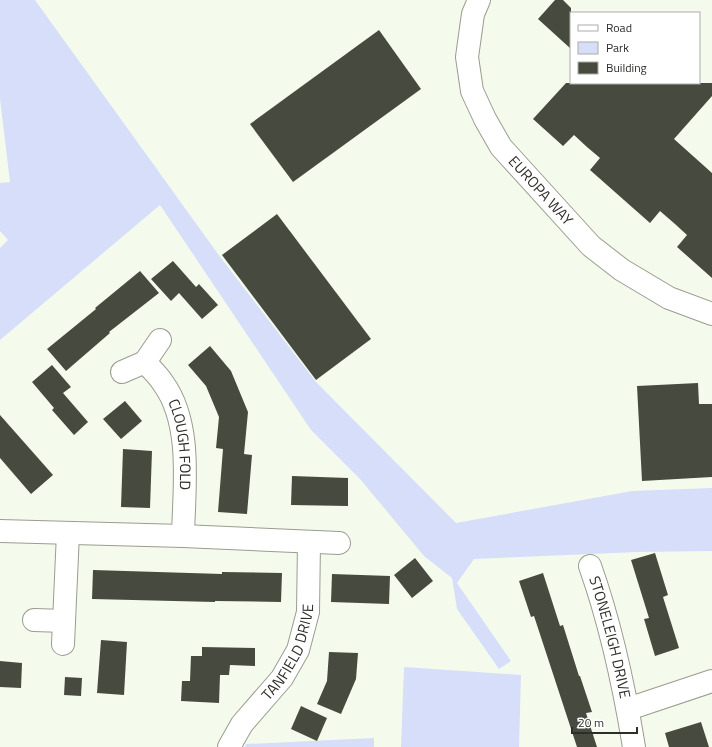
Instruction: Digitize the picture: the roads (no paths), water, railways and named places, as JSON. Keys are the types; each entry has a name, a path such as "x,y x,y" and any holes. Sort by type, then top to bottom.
{"street":[{"name":"EUROPA WAY","path":"479,0 473,14 467,57 472,91 485,119 502,147 591,246 622,270 669,298 712,314"},
{"path":"122,372 145,362 160,340"},
{"name":"CLOUGH FOLD","path":"145,362 164,384 174,403 182,426 185,447 183,536"},
{"path":"0,531 183,536 339,543"},
{"path":"63,644 68,533"},
{"name":"TANFIELD DRIVE","path":"228,747 242,724 282,678 298,650 308,612 309,542"},
{"name":"STONELEIGH DRIVE","path":"590,566 608,620 628,709 634,747"},
{"path":"34,620 64,621"},
{"name":"STONELEIGH DRIVE","path":"628,709 712,681"}]}
